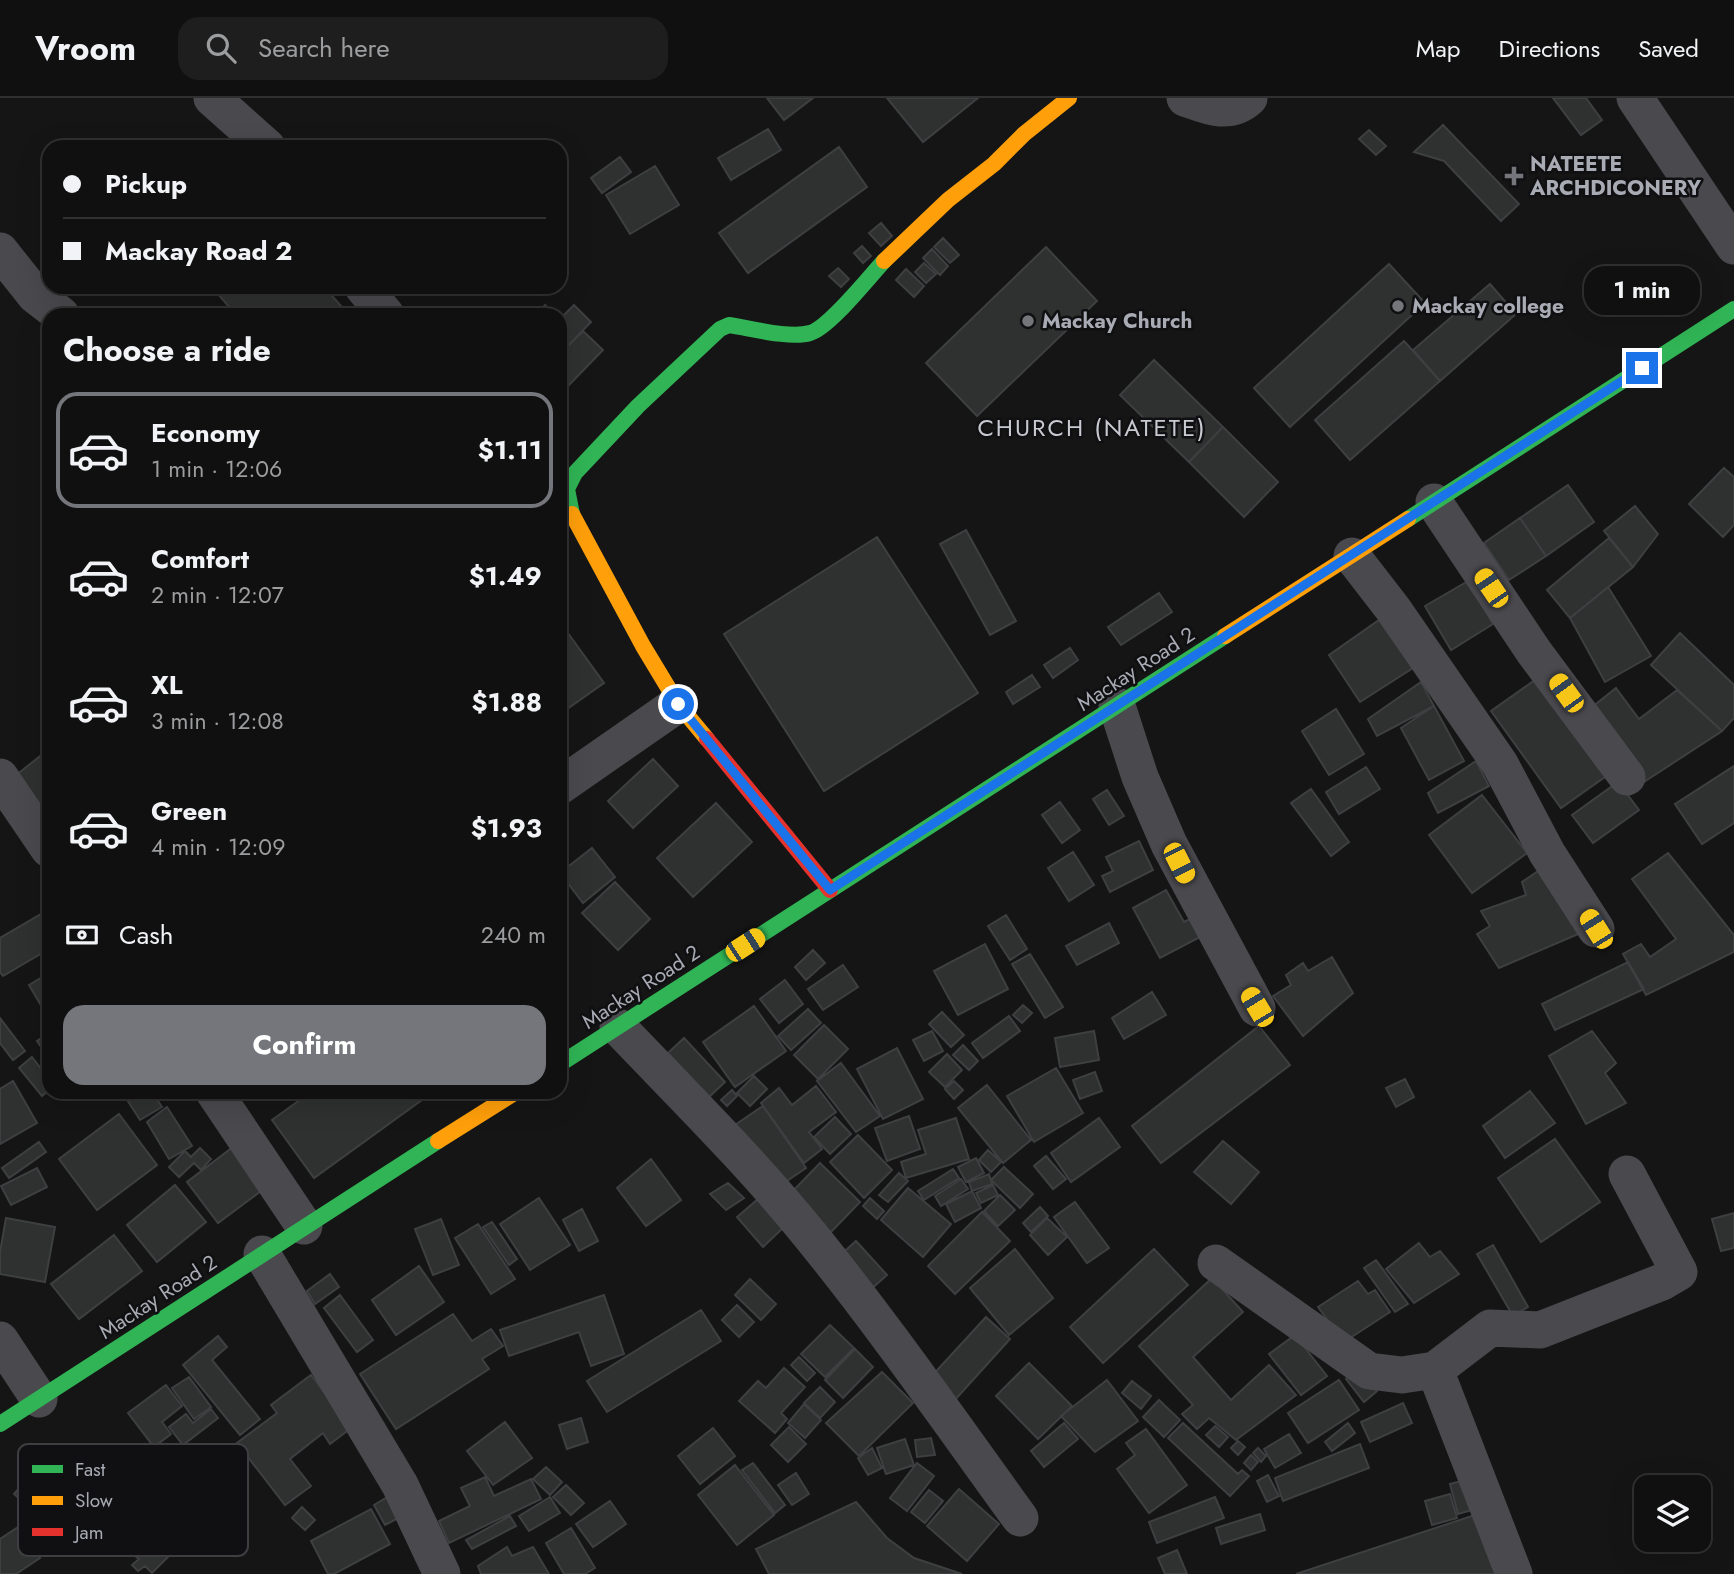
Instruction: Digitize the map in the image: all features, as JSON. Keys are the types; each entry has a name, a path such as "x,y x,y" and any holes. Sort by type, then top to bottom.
{"street":[{"path":"212,98 259,140"},
{"path":"830,890 678,704 567,517 568,482 593,452 713,334 729,326 792,334 811,333 827,322 892,252 948,200 1069,98"},
{"path":"1185,98 1216,110 1242,104 1248,98"},
{"path":"1635,98 1734,246"},
{"path":"0,251 35,295 52,308"},
{"path":"369,294 380,308"},
{"name":"Mackay Road 2","path":"567,1060 1734,309"},
{"path":"1434,502 1534,652 1627,777"},
{"path":"1352,556 1393,609 1500,764 1547,853 1596,929"},
{"path":"567,781 678,704"},
{"path":"1116,706 1140,777 1169,844 1257,1007"},
{"path":"0,777 42,839"},
{"path":"618,1027 810,1234 1020,1518"},
{"path":"219,1099 304,1226"},
{"name":"Mackay Road 2","path":"0,1424 505,1099"},
{"path":"1216,1263 1369,1371 1402,1375 1435,1370 1490,1328 1541,1330 1662,1282 1679,1272 1627,1174"},
{"path":"262,1254 400,1485 442,1574"},
{"path":"0,1340 39,1399"},
{"path":"1435,1370 1514,1574"}],"building":[{"path":"767,98 813,98 784,120"},
{"path":"887,98 978,98 923,142"},
{"path":"1553,98 1586,98 1602,120 1581,135"},
{"path":"1443,125 1519,204 1501,221 1444,161 1414,152"},
{"path":"768,129 781,150 731,180 718,158"},
{"path":"1369,130 1386,146 1376,155 1359,139"},
{"path":"839,147 867,187 748,273 719,233"},
{"path":"620,157 631,172 602,193 591,178"},
{"path":"655,166 679,205 630,234 606,195"},
{"path":"881,223 892,236 881,246 869,233"},
{"path":"943,238 959,255 950,263 934,247"},
{"path":"862,246 871,256 863,263 854,253"},
{"path":"1046,247 1097,301 977,416 926,363"},
{"path":"932,249 948,266 940,275 923,258"},
{"path":"924,263 936,274 926,283 915,272"},
{"path":"1389,264 1425,303 1290,427 1254,388"},
{"path":"838,268 849,279 841,287 829,276"},
{"path":"906,269 924,286 914,297 896,280"},
{"path":"1490,284 1516,314 1440,381 1413,350"},
{"path":"218,294 330,294 341,306 339,308 230,308"},
{"path":"574,305 591,322 567,347 567,312"},
{"path":"583,331 603,350 568,386 567,385 567,347"},
{"path":"1404,341 1440,381 1350,460 1315,420"},
{"path":"1154,360 1223,427 1189,462 1120,395"},
{"path":"1223,427 1278,482 1244,517 1189,462"},
{"path":"1724,468 1734,477 1734,525 1723,537 1689,504"},
{"path":"1568,485 1594,522 1546,556 1520,518"},
{"path":"1635,506 1658,534 1633,567 1604,531"},
{"path":"1520,518 1546,556 1509,580 1484,543"},
{"path":"966,530 1016,621 990,635 940,544"},
{"path":"877,537 978,693 824,791 724,634"},
{"path":"1609,538 1633,567 1570,618 1547,590"},
{"path":"1468,581 1493,624 1451,650 1425,606"},
{"path":"1608,587 1651,656 1605,682 1570,618"},
{"path":"1159,593 1172,612 1121,645 1108,627"},
{"path":"1379,620 1413,668 1360,702 1329,655"},
{"path":"567,632 604,683 567,709"},
{"path":"1680,633 1734,685 1734,718 1722,731 1651,665"},
{"path":"1070,648 1078,660 1053,678 1044,665"},
{"path":"1032,675 1040,687 1013,704 1006,692"},
{"path":"1542,675 1612,772 1561,808 1491,711"},
{"path":"1421,682 1434,706 1377,736 1368,719"},
{"path":"1616,688 1639,719 1677,690 1722,731 1644,782 1586,712"},
{"path":"1434,706 1464,761 1429,780 1401,728"},
{"path":"1336,709 1364,754 1329,775 1302,731"},
{"path":"42,755 42,810 15,776"},
{"path":"653,759 678,786 633,828 608,801"},
{"path":"1476,761 1489,786 1438,813 1428,793"},
{"path":"1734,766 1734,823 1702,844 1675,804"},
{"path":"1366,767 1380,789 1339,814 1326,792"},
{"path":"1618,782 1639,810 1593,843 1572,815"},
{"path":"1311,789 1349,842 1331,856 1291,803"},
{"path":"1107,790 1124,816 1109,825 1093,799"},
{"path":"1482,795 1527,853 1472,893 1429,835"},
{"path":"1060,802 1080,830 1062,843 1042,815"},
{"path":"716,803 752,842 693,897 657,858"},
{"path":"1139,841 1153,870 1110,892 1102,876 1113,871 1106,857"},
{"path":"592,848 615,877 583,903 567,882 567,868"},
{"path":"1073,852 1094,885 1069,901 1048,868"},
{"path":"1668,853 1734,935 1734,952 1646,995 1623,954 1641,944 1650,957 1676,939 1632,879"},
{"path":"1544,867 1583,932 1499,968 1477,934 1490,926 1481,911 1526,895 1522,882"},
{"path":"615,882 650,919 618,950 582,913"},
{"path":"1166,890 1184,922 1190,919 1200,937 1160,958 1133,908"},
{"path":"42,914 42,953 3,976 0,972 0,938"},
{"path":"1006,915 1027,949 1010,960 988,926"},
{"path":"1109,923 1119,943 1077,965 1066,946"},
{"path":"985,944 1008,989 958,1015 934,971"},
{"path":"813,950 825,963 806,980 795,967"},
{"path":"1030,954 1063,1007 1045,1018 1012,964"},
{"path":"1332,957 1353,993 1303,1036 1273,996 1291,985 1286,975 1303,963 1308,971"},
{"path":"1628,962 1644,989 1555,1030 1542,1004"},
{"path":"843,965 858,987 823,1010 808,989"},
{"path":"42,977 42,1007 29,985"},
{"path":"785,980 803,1004 779,1023 760,999"},
{"path":"1152,992 1166,1015 1124,1039 1112,1018"},
{"path":"1023,1005 1032,1013 1022,1023 1013,1015"},
{"path":"754,1006 786,1051 735,1087 703,1042"},
{"path":"808,1009 821,1023 791,1050 778,1036"},
{"path":"942,1012 964,1035 951,1047 929,1024"},
{"path":"1009,1016 1020,1031 983,1058 972,1043"},
{"path":"0,1018 25,1051 13,1060 0,1043"},
{"path":"824,1025 848,1049 818,1079 794,1055"},
{"path":"1259,1026 1290,1065 1161,1163 1132,1126"},
{"path":"932,1031 943,1051 924,1061 913,1040"},
{"path":"1094,1031 1099,1060 1060,1067 1055,1038"},
{"path":"1592,1031 1616,1063 1605,1073 1626,1103 1586,1124 1549,1056"},
{"path":"684,1038 725,1082 709,1097 668,1053"},
{"path":"963,1045 978,1061 969,1070 953,1055"},
{"path":"897,1048 923,1099 883,1119 857,1069"},
{"path":"947,1054 962,1070 945,1087 929,1072"},
{"path":"32,1057 42,1070 42,1096 19,1068"},
{"path":"841,1063 880,1116 856,1132 817,1081"},
{"path":"1056,1068 1083,1113 1034,1142 1007,1096"},
{"path":"1095,1072 1102,1091 1080,1099 1073,1080"},
{"path":"754,1076 767,1089 750,1106 737,1093"},
{"path":"1405,1079 1414,1097 1396,1107 1386,1088"},
{"path":"13,1081 37,1123 0,1144 0,1089"},
{"path":"954,1081 963,1090 954,1099 945,1089"},
{"path":"987,1085 1031,1140 1003,1163 958,1108"},
{"path":"816,1086 836,1112 809,1132 822,1149 804,1163 761,1103 779,1088 792,1105"},
{"path":"732,1090 737,1096 727,1106 721,1100"},
{"path":"1530,1091 1555,1123 1505,1158 1483,1126"},
{"path":"126,1099 157,1099 162,1107 140,1120"},
{"path":"301,1099 423,1099 314,1178 272,1120"},
{"path":"763,1106 806,1168 775,1189 732,1127"},
{"path":"167,1107 192,1146 169,1159 147,1122"},
{"path":"119,1114 157,1165 97,1210 59,1159"},
{"path":"909,1116 920,1149 887,1161 875,1128"},
{"path":"835,1117 851,1134 830,1154 814,1137"},
{"path":"956,1118 969,1159 906,1178 901,1162 926,1154 918,1130"},
{"path":"1099,1118 1120,1147 1071,1182 1051,1153"},
{"path":"858,1135 892,1170 864,1198 830,1162"},
{"path":"1555,1139 1600,1202 1541,1242 1498,1178"},
{"path":"1223,1141 1259,1172 1231,1204 1194,1172"},
{"path":"39,1142 46,1152 9,1178 2,1168"},
{"path":"233,1147 265,1188 218,1223 187,1182"},
{"path":"200,1148 211,1159 201,1170 194,1163 179,1177 169,1167 185,1151 191,1157"},
{"path":"988,1150 1001,1162 991,1172 979,1160"},
{"path":"1046,1156 1066,1179 1053,1189 1034,1166"},
{"path":"976,1158 984,1173 966,1182 958,1167"},
{"path":"651,1159 681,1200 646,1226 617,1188"},
{"path":"820,1163 860,1202 830,1233 790,1194"},
{"path":"1004,1167 1033,1194 1020,1208 991,1180"},
{"path":"37,1168 47,1187 11,1205 1,1186"},
{"path":"953,1169 959,1178 924,1200 918,1191"},
{"path":"899,1173 908,1181 888,1202 879,1195"},
{"path":"989,1174 992,1184 972,1191 969,1182"},
{"path":"961,1179 968,1189 941,1206 935,1196"},
{"path":"728,1183 744,1198 726,1210 710,1194"},
{"path":"175,1185 206,1222 157,1262 127,1225"},
{"path":"993,1185 998,1195 981,1203 976,1193"},
{"path":"908,1188 951,1224 923,1257 881,1220"},
{"path":"972,1191 981,1208 955,1222 946,1204"},
{"path":"1000,1195 1015,1210 998,1226 984,1211"},
{"path":"539,1198 570,1245 530,1270 500,1224"},
{"path":"870,1198 884,1211 877,1219 863,1206"},
{"path":"758,1199 784,1227 763,1247 737,1217"},
{"path":"1075,1202 1109,1248 1087,1263 1054,1217"},
{"path":"1040,1207 1048,1216 1031,1232 1023,1223"},
{"path":"582,1209 598,1241 579,1251 563,1220"},
{"path":"982,1212 1010,1241 955,1294 928,1266"},
{"path":"1734,1213 1734,1248 1721,1251 1712,1219"},
{"path":"6,1218 55,1227 45,1282 0,1274 0,1252"},
{"path":"1047,1218 1067,1237 1048,1255 1030,1235"},
{"path":"441,1219 459,1265 433,1275 415,1229"},
{"path":"492,1222 517,1259 509,1265 483,1227"},
{"path":"478,1224 515,1279 491,1294 455,1238"},
{"path":"114,1235 142,1271 79,1319 51,1284"},
{"path":"856,1241 887,1275 869,1291 838,1257"},
{"path":"1419,1243 1430,1257 1440,1251 1459,1274 1414,1303 1386,1269"},
{"path":"1493,1245 1528,1307 1513,1316 1477,1254"},
{"path":"1015,1249 1053,1298 1009,1335 970,1288"},
{"path":"1154,1249 1188,1285 1103,1363 1070,1327"},
{"path":"1376,1260 1408,1304 1395,1312 1364,1268"},
{"path":"419,1266 444,1302 396,1335 372,1300"},
{"path":"330,1274 339,1287 315,1304 307,1291"},
{"path":"1212,1278 1243,1312 1193,1357 1231,1400 1269,1365 1296,1395 1236,1440 1209,1418 1197,1429 1182,1414 1193,1405 1139,1346"},
{"path":"750,1279 776,1304 761,1320 735,1295"},
{"path":"1358,1281 1368,1294 1375,1290 1390,1312 1344,1342 1318,1307"},
{"path":"340,1295 373,1340 357,1352 324,1308"},
{"path":"604,1295 624,1354 591,1366 579,1332 509,1356 500,1330"},
{"path":"737,1305 754,1322 739,1337 722,1320"},
{"path":"701,1310 721,1341 607,1412 587,1381"},
{"path":"453,1314 472,1341 491,1329 503,1346 482,1359 489,1369 396,1429 360,1374"},
{"path":"986,1317 1010,1339 953,1402 929,1379"},
{"path":"830,1325 854,1348 825,1377 801,1354"},
{"path":"1295,1335 1327,1376 1301,1395 1269,1354"},
{"path":"218,1336 227,1347 212,1360 260,1419 240,1435 183,1365"},
{"path":"855,1349 873,1367 843,1398 825,1380"},
{"path":"799,1357 815,1373 807,1381 791,1365"},
{"path":"1029,1363 1072,1406 1038,1439 996,1396"},
{"path":"784,1368 805,1387 781,1413 787,1419 775,1433 739,1401 758,1381 766,1388"},
{"path":"1359,1369 1377,1391 1364,1402 1346,1379"},
{"path":"882,1372 913,1403 859,1456 826,1423"},
{"path":"311,1375 351,1428 330,1444 323,1433 290,1459 311,1486 285,1505 248,1457 248,1444 237,1443 277,1413 271,1405"},
{"path":"189,1377 211,1407 194,1419 172,1388"},
{"path":"1107,1380 1138,1421 1095,1452 1061,1416"},
{"path":"1339,1380 1359,1410 1308,1443 1288,1413"},
{"path":"1132,1381 1151,1396 1141,1409 1122,1393"},
{"path":"166,1385 182,1406 162,1422 171,1434 158,1444 152,1444 128,1413"},
{"path":"820,1387 835,1402 820,1418 804,1403"},
{"path":"1159,1400 1180,1420 1164,1437 1143,1417"},
{"path":"1403,1403 1412,1423 1370,1442 1361,1422"},
{"path":"804,1404 821,1420 805,1438 788,1423"},
{"path":"211,1409 218,1418 184,1444 169,1427 186,1414 193,1423"},
{"path":"581,1418 588,1442 567,1449 559,1425"},
{"path":"505,1422 532,1458 493,1485 467,1451"},
{"path":"1064,1423 1078,1439 1044,1467 1031,1451"},
{"path":"1183,1423 1238,1474 1242,1470 1249,1476 1230,1496 1168,1438"},
{"path":"1348,1423 1355,1433 1332,1451 1325,1442"},
{"path":"1215,1426 1228,1437 1219,1447 1206,1435"},
{"path":"789,1427 806,1444 788,1462 771,1445"},
{"path":"713,1428 735,1456 700,1484 678,1456"},
{"path":"1146,1429 1187,1485 1149,1513 1117,1469 1135,1455 1126,1443"},
{"path":"1289,1434 1301,1453 1275,1468 1264,1449"},
{"path":"931,1438 935,1455 917,1457 915,1440"},
{"path":"905,1439 914,1465 886,1474 877,1448"},
{"path":"1238,1441 1245,1447 1238,1455 1231,1448"},
{"path":"1360,1444 1369,1468 1283,1501 1275,1478"},
{"path":"872,1448 882,1468 868,1475 858,1458"},
{"path":"1258,1448 1266,1456 1261,1462 1253,1453"},
{"path":"1251,1455 1258,1462 1251,1470 1244,1463"},
{"path":"753,1463 785,1505 775,1513 742,1470"},
{"path":"917,1463 934,1476 907,1511 890,1498"},
{"path":"735,1465 774,1515 737,1545 698,1495"},
{"path":"546,1467 562,1482 550,1495 533,1479"},
{"path":"796,1473 809,1494 792,1505 778,1485"},
{"path":"1268,1475 1279,1496 1267,1502 1257,1481"},
{"path":"485,1477 494,1496 531,1479 541,1499 449,1543 439,1521 470,1506 461,1488"},
{"path":"1465,1480 1475,1509 1458,1514 1450,1484"},
{"path":"566,1485 584,1503 571,1515 553,1497"},
{"path":"959,1489 999,1524 967,1561 927,1526"},
{"path":"929,1490 943,1501 925,1523 911,1512"},
{"path":"1450,1494 1457,1518 1432,1525 1425,1501"},
{"path":"391,1495 402,1516 385,1525 374,1505"},
{"path":"550,1497 560,1513 529,1531 519,1516"},
{"path":"1215,1497 1224,1518 1157,1543 1149,1522"},
{"path":"610,1501 626,1524 593,1547 576,1524"},
{"path":"856,1502 887,1538 914,1558 962,1574 769,1574 756,1549"},
{"path":"302,1507 315,1520 305,1530 292,1518"},
{"path":"371,1509 390,1544 334,1574 328,1574 311,1541"},
{"path":"1487,1511 1508,1574 1296,1574"},
{"path":"1260,1514 1265,1530 1221,1544 1216,1528"},
{"path":"510,1516 516,1526 472,1549 466,1540"},
{"path":"18,1527 18,1556 40,1558 16,1574 0,1574 0,1539"},
{"path":"571,1528 595,1568 585,1574 564,1574 546,1543"},
{"path":"507,1547 512,1556 533,1547 549,1574 481,1574 478,1566"},
{"path":"1177,1550 1187,1574 1165,1574 1158,1558"},
{"path":"135,1556 169,1556 152,1573 145,1566 138,1571 132,1565 139,1559"}],"traffic: fast":[{"path":"572,514 567,489 575,473 638,406 720,329 729,325 781,334 810,333 838,312 884,261"},
{"path":"1408,519 1734,309"},
{"path":"567,1059 1225,636"},
{"path":"0,1424 438,1141"}],"traffic: slow":[{"path":"884,261 948,200 994,164 1024,134 1069,98"},
{"path":"572,514 643,646 678,704 707,739"},
{"path":"1225,636 1408,519"},
{"path":"438,1141 505,1099"}],"traffic: jam":[{"path":"707,739 830,890"}],"place":[{"name":"NATEETE ARCHDICONERY","path":"1514,176"},
{"name":"Mackay college","path":"1398,306"},
{"name":"Mackay Church","path":"1028,321"}],"district":[{"name":"CHURCH (NATETE)","path":"1092,427"}],"route":[{"path":"678,704 830,890 1642,368"}]}
